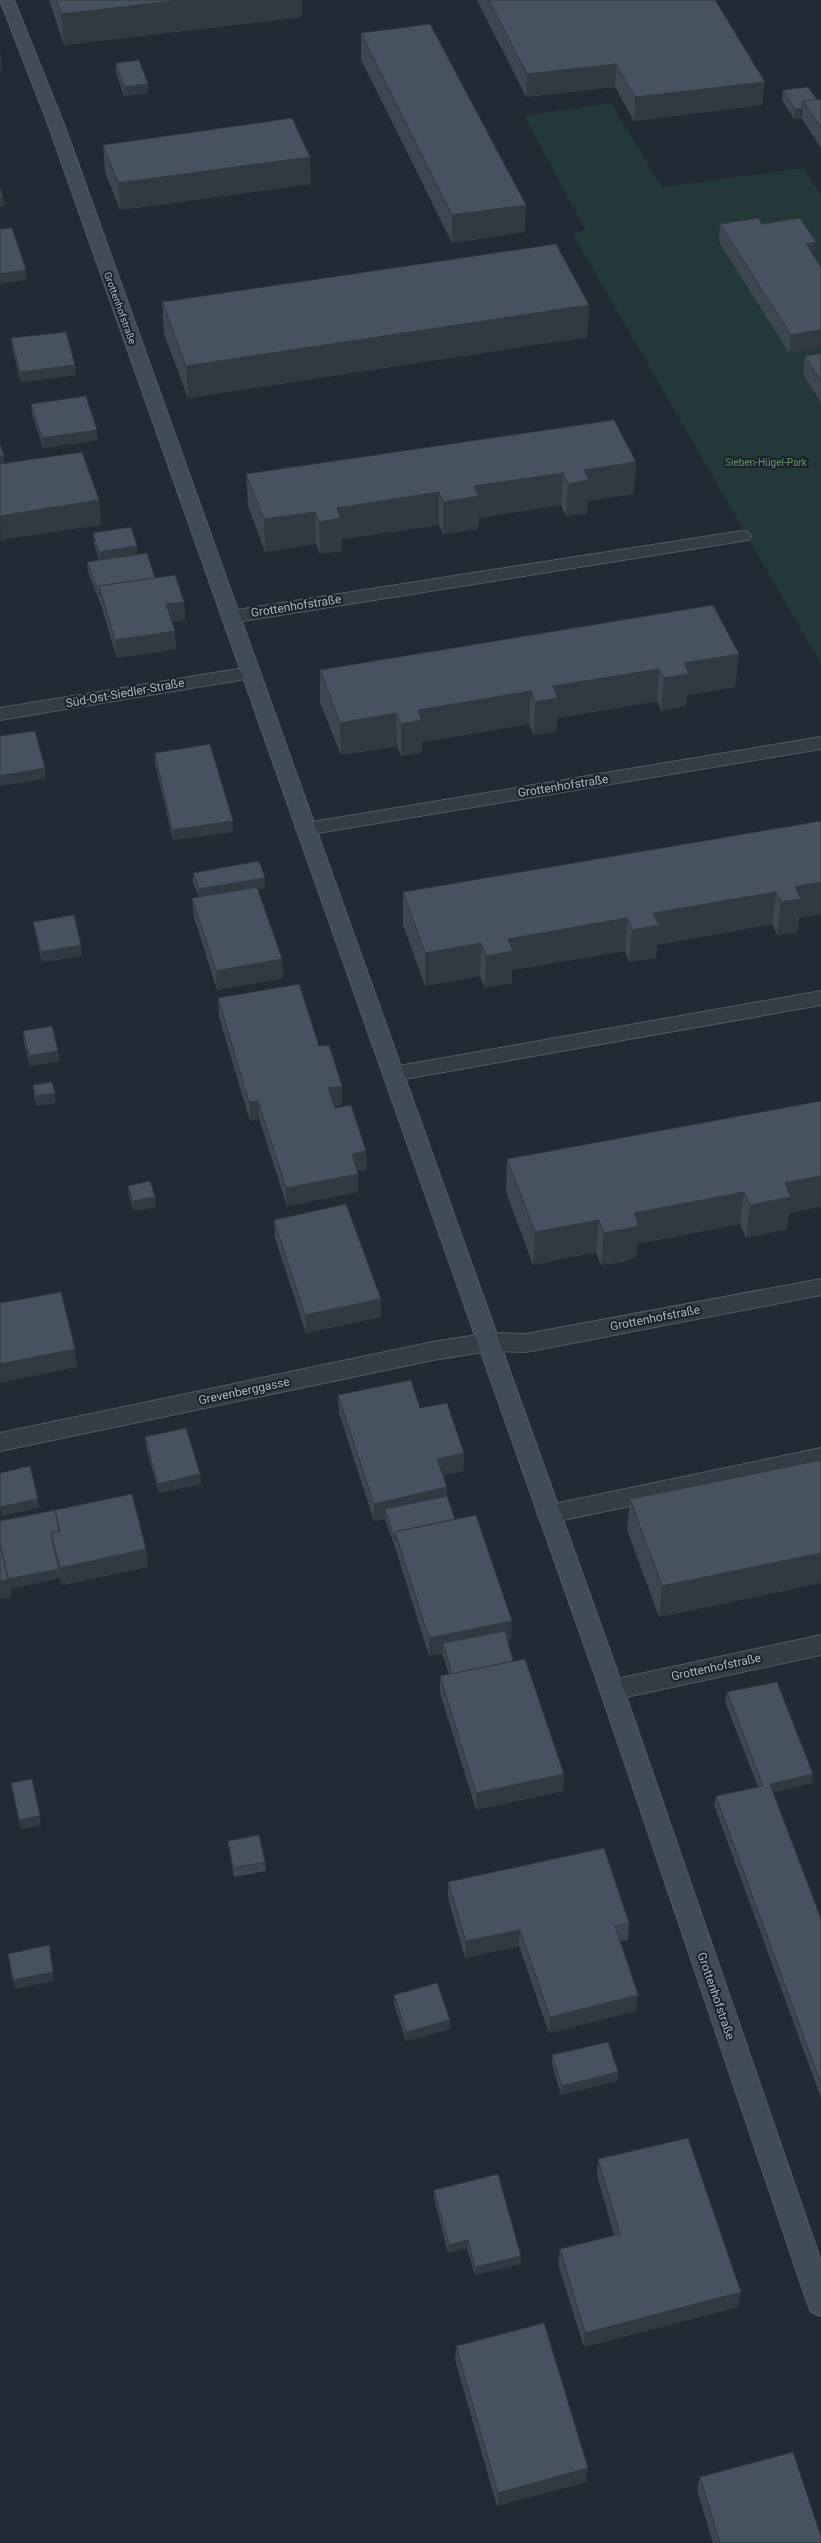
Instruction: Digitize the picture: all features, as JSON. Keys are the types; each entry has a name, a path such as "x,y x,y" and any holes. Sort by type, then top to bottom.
{"main road":[{"name":"Grottenhofstraße","path":"7,0 56,124 392,1074 489,1342 612,1690 821,2302"}],"street":[{"name":"Grottenhofstraße","path":"230,617 742,536"},
{"name":"Süd-Ost-Siedler-Straße","path":"0,714 250,673"},
{"name":"Grottenhofstraße","path":"306,829 821,743"},
{"path":"392,1074 821,998"},
{"name":"Grottenhofstraße","path":"489,1342 526,1343 821,1286"},
{"name":"Grevenberggasse","path":"0,1442 433,1351 489,1342"},
{"path":"549,1514 821,1457"},
{"name":"Grottenhofstraße","path":"612,1690 821,1644"}],"green space":[{"name":"Sieben-Hügel-Park","path":"611,103 662,187 804,168 821,196 821,664 572,233 586,231 524,116"}],"building":[{"path":"57,0 182,0 61,14"},
{"path":"489,0 715,0 765,82 635,97 616,64 527,74"},
{"path":"430,24 526,205 452,215 361,33"},
{"path":"139,60 148,84 124,87 116,63"},
{"path":"808,87 817,100 803,101 803,108 795,109 783,90"},
{"path":"821,99 821,128 803,101"},
{"path":"292,118 310,157 118,183 103,145"},
{"path":"0,188 3,196 0,197"},
{"path":"758,218 762,224 800,218 816,242 806,244 821,267 821,330 791,335 720,224"},
{"path":"12,228 26,270 0,274 0,229"},
{"path":"556,244 589,305 186,366 162,302"},
{"path":"66,332 75,365 20,372 11,338"},
{"path":"821,353 821,382 805,356"},
{"path":"86,396 97,430 42,438 31,404"},
{"path":"614,420 636,462 584,470 589,480 568,484 563,473 474,486 479,496 443,502 439,492 337,508 341,518 319,522 315,512 264,519 246,474"},
{"path":"0,444 4,456 0,457"},
{"path":"82,452 99,500 0,516 0,464"},
{"path":"131,527 137,546 99,552 93,533"},
{"path":"147,553 155,578 99,586 100,595 87,562"},
{"path":"175,575 184,602 166,604 175,631 115,640 99,586"},
{"path":"713,605 739,654 684,663 689,674 664,678 659,669 553,686 558,698 535,702 531,691 418,710 422,720 401,724 396,713 340,723 320,670"},
{"path":"35,731 45,768 0,776 0,736"},
{"path":"210,744 233,821 172,830 155,753"},
{"path":"821,821 821,882 795,887 801,899 781,902 776,892 653,913 659,925 632,930 627,918 508,939 513,951 486,956 481,943 425,953 403,892"},
{"path":"259,861 265,878 199,889 193,873"},
{"path":"257,887 282,959 216,971 192,898"},
{"path":"74,915 81,945 41,952 33,922"},
{"path":"299,984 319,1046 329,1045 342,1086 328,1088 335,1108 351,1105 366,1151 352,1154 358,1174 286,1188 258,1101 249,1102 218,998"},
{"path":"52,1026 58,1051 29,1056 23,1031"},
{"path":"52,1082 55,1093 36,1096 33,1085"},
{"path":"821,1101 821,1176 785,1183 791,1197 750,1205 744,1192 634,1213 639,1226 604,1233 599,1220 535,1232 507,1159"},
{"path":"150,1181 155,1197 133,1201 128,1186"},
{"path":"346,1204 381,1299 305,1315 274,1220"},
{"path":"61,1292 75,1349 0,1364 0,1303"},
{"path":"411,1380 420,1408 447,1403 464,1453 437,1459 447,1487 374,1504 338,1395"},
{"path":"186,1428 200,1474 158,1484 145,1437"},
{"path":"821,1460 821,1553 662,1586 630,1499"},
{"path":"30,1466 38,1499 0,1507 0,1473"},
{"path":"132,1494 146,1549 60,1568 51,1533 60,1531 55,1510"},
{"path":"447,1496 455,1519 395,1532 395,1540 385,1509"},
{"path":"55,1510 59,1531 51,1533 59,1569 8,1579 0,1543 0,1521"},
{"path":"476,1515 512,1621 429,1638 395,1532"},
{"path":"0,1543 8,1579 0,1581"},
{"path":"505,1631 513,1661 452,1674 443,1643"},
{"path":"525,1659 564,1774 476,1793 440,1676"},
{"path":"777,1682 813,1774 770,1784 821,1919 821,2084 716,1796 763,1786 727,1692"},
{"path":"32,1779 40,1816 19,1820 11,1783"},
{"path":"259,1835 265,1862 233,1868 228,1841"},
{"path":"604,1848 629,1923 615,1926 638,1995 550,2017 520,1930 466,1941 448,1882"},
{"path":"49,1945 53,1972 13,1980 8,1954"},
{"path":"437,1983 450,2020 406,2032 394,1995"},
{"path":"608,2042 618,2072 562,2086 552,2055"},
{"path":"688,2138 741,2292 585,2333 560,2249 620,2234 598,2159"},
{"path":"498,2174 521,2256 475,2267 468,2240 449,2245 434,2190"},
{"path":"544,2323 588,2468 498,2493 456,2346"},
{"path":"793,2452 821,2537 821,2543 720,2543 700,2477"}]}
